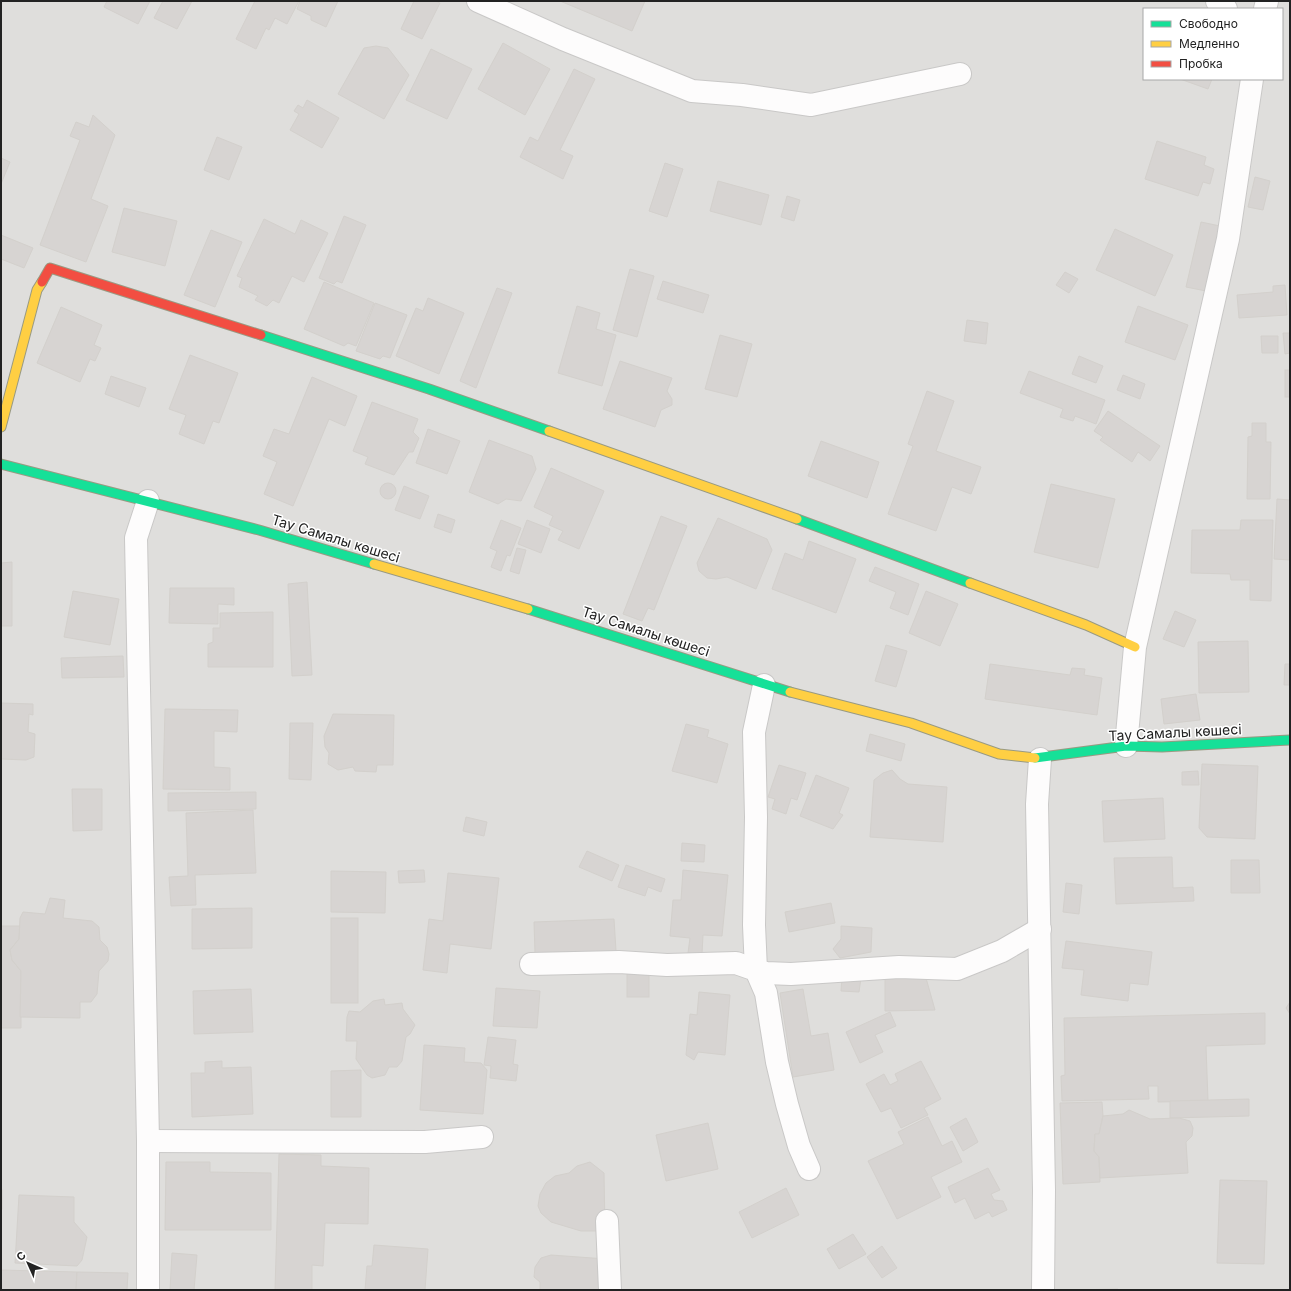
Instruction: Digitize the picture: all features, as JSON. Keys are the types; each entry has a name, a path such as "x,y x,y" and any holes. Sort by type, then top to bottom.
{"street":[{"path":"478,1 563,39 692,91 742,95 811,104 960,74"},
{"path":"1217,1 1225,8"},
{"path":"1126,746 1135,647 1228,239 1252,80"},
{"path":"1,427 37,290 50,268 428,389 758,505 1086,625 1135,647"},
{"name":"Тау Самалы көшесі","path":"1,464 259,530 567,620 764,685 911,723 999,754 1040,759 1126,746 1162,747 1290,740"},
{"path":"148,501 136,538 148,1141 148,1290"},
{"path":"764,685 754,732 756,817 754,925 756,970 766,993 777,1062 787,1104 799,1146 809,1169"},
{"path":"1040,759 1037,804 1040,929 1043,1290"},
{"path":"531,964 619,962 666,965 736,963 766,973 791,974 899,967 957,969 1002,951 1040,929"},
{"path":"148,1141 425,1142 482,1137"},
{"path":"607,1221 610,1290"}],"shaded area":[{"path":"1,1 1290,1 1290,1290 1,1290"}],"building":[{"path":"107,1 150,1 138,24 104,7"},
{"path":"163,1 192,1 177,29 154,18"},
{"path":"255,1 299,1 287,24 275,18 269,30 266,28 256,49 236,39"},
{"path":"300,1 338,1 326,27 311,20 311,16 297,9"},
{"path":"414,1 435,1 440,3 422,39 401,29"},
{"path":"560,1 645,1 632,31"},
{"path":"503,43 550,69 525,115 478,89"},
{"path":"376,46 388,48 409,75 384,119 338,94 364,48"},
{"path":"431,49 472,69 447,119 406,100"},
{"path":"574,69 595,79 560,150 573,156 563,179 520,157 530,137 538,141"},
{"path":"1183,80 1212,80 1208,89"},
{"path":"307,100 339,118 322,148 290,130 299,114 294,111 298,105 303,108"},
{"path":"93,115 115,135 91,199 108,206 86,262 40,245 80,140 70,136 76,122 89,127"},
{"path":"217,137 242,147 229,180 204,170"},
{"path":"1157,141 1206,157 1204,165 1214,169 1210,184 1203,182 1198,196 1145,179"},
{"path":"1,158 10,162 1,184"},
{"path":"665,163 683,169 667,217 649,211"},
{"path":"1255,177 1270,181 1263,210 1248,207"},
{"path":"718,181 769,195 761,225 710,211"},
{"path":"787,196 800,200 794,221 781,217"},
{"path":"124,208 177,221 165,266 112,252"},
{"path":"344,216 366,225 342,283 337,281 334,284 319,278"},
{"path":"264,219 295,234 301,220 328,233 304,282 292,276 279,303 273,300 267,306 255,300 258,296 239,287 242,278 237,276"},
{"path":"1201,222 1220,226 1206,291 1186,287"},
{"path":"1115,229 1173,255 1155,296 1096,270"},
{"path":"211,230 242,242 215,307 184,295"},
{"path":"1,235 33,248 24,268 1,259"},
{"path":"630,269 654,276 637,337 613,330"},
{"path":"1065,272 1078,279 1069,293 1056,285"},
{"path":"663,281 709,295 703,313 657,299"},
{"path":"324,282 374,303 356,346 348,343 344,346 304,329"},
{"path":"1285,285 1287,315 1239,318 1237,295 1273,292 1273,286"},
{"path":"497,288 512,293 476,388 460,381"},
{"path":"428,298 464,313 439,374 396,356 416,308 423,311"},
{"path":"375,303 407,315 390,358 383,356 380,359 356,351"},
{"path":"577,306 600,313 596,329 616,335 602,386 558,373"},
{"path":"1138,306 1188,325 1175,360 1125,342"},
{"path":"61,307 102,325 94,345 101,348 95,361 90,359 80,382 37,363"},
{"path":"967,320 988,323 986,344 964,341"},
{"path":"1283,333 1290,333 1290,353 1285,354"},
{"path":"720,335 752,344 737,397 705,389"},
{"path":"1261,336 1278,336 1278,353 1262,353"},
{"path":"190,355 238,373 219,423 213,421 204,444 179,434 186,415 169,409"},
{"path":"1079,356 1103,366 1096,383 1072,374"},
{"path":"620,361 672,378 667,391 672,399 672,405 661,410 655,427 603,409"},
{"path":"1285,370 1290,370 1290,397 1285,397"},
{"path":"1029,371 1105,400 1096,424 1075,416 1073,421 1060,417 1063,409 1020,393"},
{"path":"1123,375 1145,384 1140,399 1117,390"},
{"path":"111,376 146,388 139,407 105,394"},
{"path":"312,377 357,396 345,426 329,419 293,506 264,494 277,462 263,456 274,429 289,434"},
{"path":"927,391 954,401 936,451 981,467 971,494 952,487 936,531 888,514 913,446 908,444"},
{"path":"372,402 418,419 413,432 419,438 413,452 409,452 394,475 365,464 368,457 353,451"},
{"path":"1108,411 1160,446 1150,461 1138,452 1132,462 1100,440 1103,437 1094,431"},
{"path":"1252,423 1266,423 1266,442 1271,442 1270,499 1247,499 1248,437 1252,436"},
{"path":"428,429 460,441 447,474 416,463"},
{"path":"489,440 532,456 536,469 521,501 506,499 498,504 469,492"},
{"path":"821,441 879,462 867,498 808,476"},
{"path":"551,468 604,491 579,549 558,540 563,531 549,525 553,516 534,507"},
{"path":"388,483 395,488 396,491 391,498 388,499 381,494 380,491 385,484"},
{"path":"1051,484 1115,499 1098,568 1034,552"},
{"path":"404,486 429,496 420,519 395,510"},
{"path":"1277,499 1290,500 1290,560 1274,559"},
{"path":"438,514 455,520 451,533 434,527"},
{"path":"661,516 687,526 654,610 648,608 642,621 623,614"},
{"path":"718,518 767,539 772,550 756,589 727,577 716,579 707,578 699,571 697,563"},
{"path":"501,520 521,528 510,556 507,555 501,571 491,567 497,551 490,548"},
{"path":"527,520 550,529 541,553 518,544"},
{"path":"1241,520 1273,520 1271,601 1250,600 1250,580 1231,580 1230,574 1191,573 1192,530 1240,530"},
{"path":"809,541 856,559 836,613 772,589 785,553 803,560"},
{"path":"517,548 526,550 519,574 510,571"},
{"path":"12,562 12,626 1,626 1,563"},
{"path":"875,567 919,584 908,615 890,608 896,592 869,581"},
{"path":"307,582 312,675 292,676 288,584"},
{"path":"170,588 234,588 234,605 218,604 218,624 169,623"},
{"path":"73,591 119,599 110,645 64,637"},
{"path":"926,591 958,604 940,646 909,633"},
{"path":"1175,611 1196,620 1184,647 1163,639"},
{"path":"273,612 273,667 208,667 208,644 213,642 213,628 220,628 220,613"},
{"path":"1248,641 1249,692 1199,693 1198,642"},
{"path":"886,645 907,651 896,687 875,681"},
{"path":"123,656 124,677 62,678 61,658"},
{"path":"990,664 1070,675 1072,668 1085,669 1084,675 1102,678 1097,715 985,699"},
{"path":"1285,664 1290,664 1290,685 1284,685"},
{"path":"1196,694 1200,720 1164,724 1161,699"},
{"path":"1,703 33,704 33,715 29,714 28,732 35,734 34,757 26,760 1,759"},
{"path":"165,709 238,710 237,732 214,731 214,767 230,768 230,790 163,789"},
{"path":"333,714 394,715 393,765 377,765 376,772 355,771 353,767 338,770 328,764 329,753 325,747 324,736"},
{"path":"290,723 313,723 311,780 289,779"},
{"path":"686,724 709,730 707,737 728,744 717,783 672,771"},
{"path":"870,734 905,744 901,761 866,751"},
{"path":"1202,764 1258,766 1255,839 1207,837 1199,828"},
{"path":"779,765 806,773 797,800 791,798 786,814 772,809 775,799 768,797"},
{"path":"892,770 900,779 908,784 947,787 943,842 870,837 874,780 883,773"},
{"path":"1198,771 1199,785 1182,785 1182,772"},
{"path":"816,775 849,788 839,813 843,815 833,829 800,816"},
{"path":"72,789 102,789 102,830 73,831"},
{"path":"256,792 256,809 168,811 168,793"},
{"path":"1163,798 1165,839 1104,842 1102,801"},
{"path":"253,810 256,873 195,875 196,905 171,906 169,877 188,876 186,813"},
{"path":"466,817 487,822 484,836 463,831"},
{"path":"682,843 705,845 704,862 681,861"},
{"path":"587,851 619,865 612,881 579,867"},
{"path":"1172,857 1173,888 1193,887 1194,901 1116,904 1114,858"},
{"path":"1231,860 1259,860 1260,893 1231,893"},
{"path":"626,865 665,879 661,892 648,887 645,896 618,887"},
{"path":"424,870 425,882 399,883 398,871"},
{"path":"683,870 728,875 722,936 703,935 702,954 688,953 690,938 670,936 673,900 681,900"},
{"path":"331,871 386,872 385,913 331,912"},
{"path":"448,873 499,878 491,949 450,944 447,973 423,970 429,919 443,921"},
{"path":"1066,883 1082,885 1079,914 1063,912"},
{"path":"50,898 65,900 63,918 92,921 99,927 100,940 107,947 109,954 108,961 99,971 97,994 91,1002 80,1002 80,1018 20,1017 21,971 12,960 10,950 19,939 20,918 23,912 45,914"},
{"path":"831,903 835,923 789,932 785,912"},
{"path":"252,908 252,948 192,949 192,909"},
{"path":"331,918 358,918 358,1003 331,1003"},
{"path":"614,919 616,951 535,953 534,922"},
{"path":"1,926 20,926 19,939 10,950 12,960 21,971 21,1028 1,1028"},
{"path":"841,926 872,928 871,952 840,958 833,949 841,939"},
{"path":"1066,941 1152,952 1148,985 1130,983 1128,1001 1081,995 1084,970 1062,968"},
{"path":"627,973 649,973 649,997 627,997"},
{"path":"842,977 861,978 859,992 841,991"},
{"path":"885,978 926,978 935,1010 885,1011"},
{"path":"496,988 540,991 537,1028 493,1026"},
{"path":"251,989 253,1032 194,1034 193,991"},
{"path":"803,989 811,1036 828,1033 834,1070 793,1077 780,993"},
{"path":"699,992 730,995 725,1055 698,1052 694,1060 686,1055 690,1014 697,1015"},
{"path":"384,999 385,1005 402,1003 403,1009 415,1025 410,1034 406,1037 402,1061 397,1067 389,1067 385,1075 372,1078 367,1075 356,1059 357,1041 346,1041 347,1017 349,1011 360,1012 373,1001"},
{"path":"1290,1002 1290,1014 1286,1008"},
{"path":"890,1012 896,1026 875,1035 883,1052 860,1063 846,1032"},
{"path":"1265,1013 1265,1044 1206,1046 1208,1101 1158,1102 1158,1086 1148,1086 1149,1099 1062,1101 1061,1076 1065,1075 1064,1018"},
{"path":"488,1037 516,1040 513,1064 518,1065 516,1081 490,1078 491,1066 484,1065"},
{"path":"424,1045 465,1048 464,1062 481,1063 487,1070 483,1114 420,1110"},
{"path":"222,1061 222,1068 251,1067 253,1114 192,1117 191,1073 205,1073 205,1062"},
{"path":"921,1061 941,1099 924,1108 928,1115 901,1128 891,1108 881,1112 866,1084 884,1074 890,1085 898,1081 895,1074"},
{"path":"361,1070 361,1117 331,1117 331,1071"},
{"path":"1249,1099 1249,1116 1170,1118 1170,1101"},
{"path":"1102,1102 1103,1116 1099,1134 1095,1134 1094,1151 1099,1157 1100,1182 1063,1184 1060,1103"},
{"path":"1129,1110 1150,1119 1179,1118 1190,1121 1193,1128 1192,1136 1186,1142 1188,1173 1100,1178 1099,1157 1094,1151 1095,1134 1099,1134 1103,1116 1123,1114"},
{"path":"928,1117 942,1146 952,1141 962,1162 931,1177 941,1197 897,1219 868,1161 904,1144 898,1132"},
{"path":"966,1118 978,1142 963,1151 950,1127"},
{"path":"708,1123 718,1169 666,1181 656,1135"},
{"path":"279,1154 321,1155 321,1166 369,1168 368,1224 325,1223 323,1266 312,1265 312,1290 275,1290"},
{"path":"166,1162 210,1162 210,1172 271,1173 271,1230 165,1230"},
{"path":"590,1162 604,1173 605,1231 581,1231 551,1222 541,1213 538,1206 540,1194 546,1183 555,1176 569,1173 577,1166"},
{"path":"988,1168 1000,1190 991,1194 994,1200 1003,1201 1007,1210 992,1217 989,1212 975,1219 965,1198 955,1203 948,1187"},
{"path":"1220,1180 1267,1181 1264,1264 1217,1263"},
{"path":"786,1188 799,1215 752,1238 739,1212"},
{"path":"2,1190 2,1209 1,1209"},
{"path":"19,1195 74,1197 74,1222 87,1237 82,1260 77,1266 15,1263"},
{"path":"853,1234 866,1254 839,1269 827,1249"},
{"path":"374,1245 428,1249 425,1290 365,1290 367,1266 372,1266"},
{"path":"882,1246 897,1268 882,1278 867,1257"},
{"path":"172,1253 197,1255 194,1290 170,1290"},
{"path":"551,1255 606,1259 604,1290 540,1290 540,1282 534,1277 535,1267 541,1258"},
{"path":"1,1270 77,1272 76,1290 1,1290"},
{"path":"77,1272 128,1273 127,1290 76,1290"},
{"path":"1118,1289 1118,1290 1073,1290"}],"traffic: fast":[{"path":"261,335 429,389 549,431"},
{"path":"1,464 259,530 374,564"},
{"path":"797,519 970,583"},
{"path":"528,609 790,692"},
{"path":"1035,758 1126,746 1162,747 1290,740"}],"traffic: slow":[{"path":"1,427 37,290 42,282"},
{"path":"549,431 797,519"},
{"path":"374,564 528,609"},
{"path":"970,583 1086,625 1135,647"},
{"path":"790,692 911,723 999,754 1035,758"}],"traffic: jam":[{"path":"42,282 50,268 261,335"}]}
